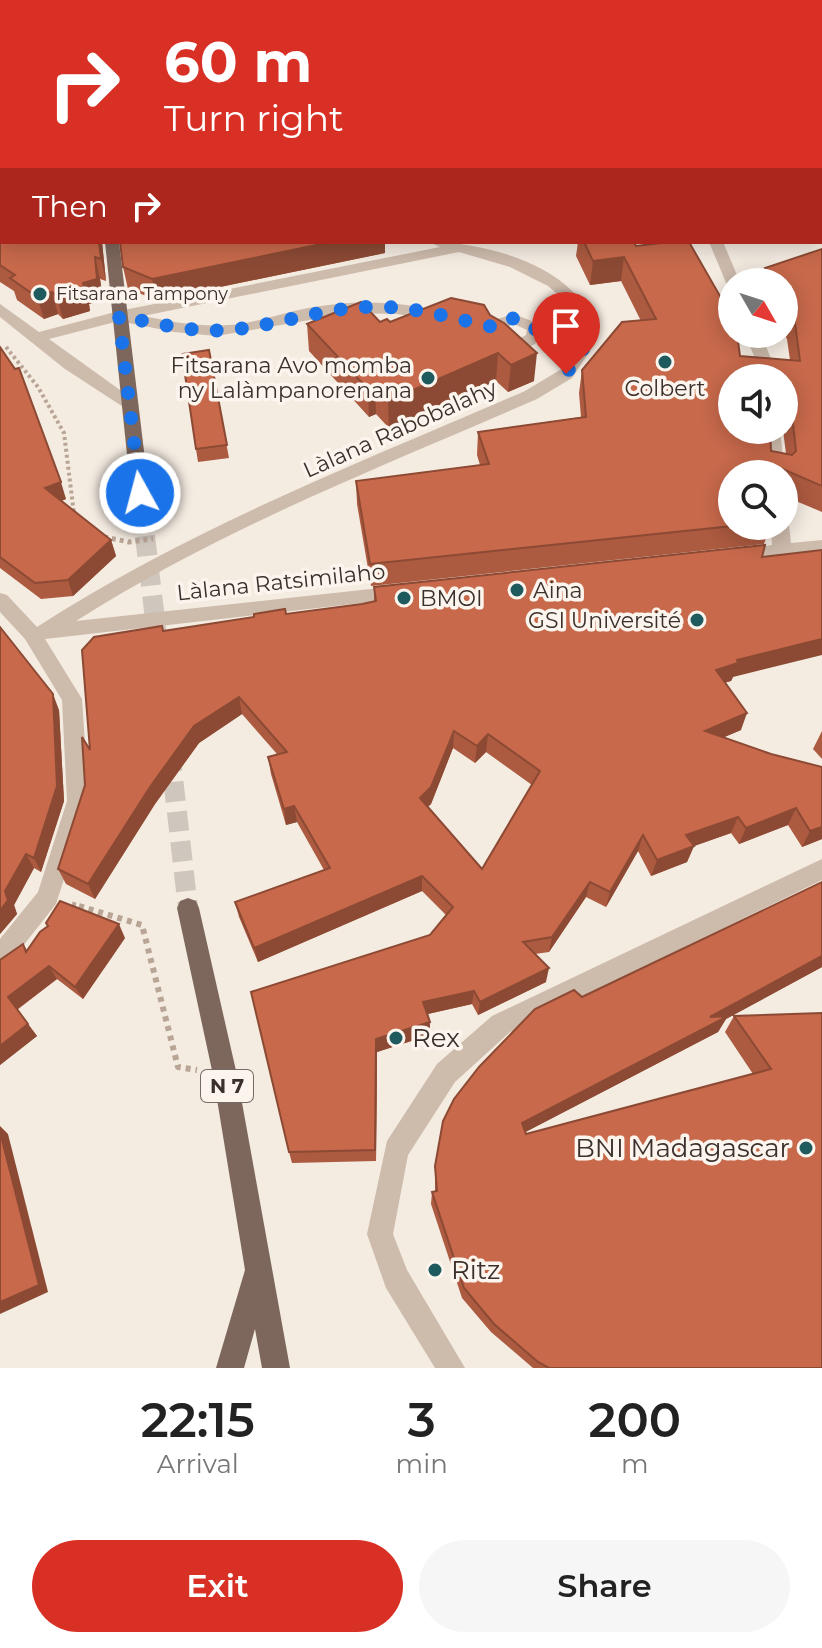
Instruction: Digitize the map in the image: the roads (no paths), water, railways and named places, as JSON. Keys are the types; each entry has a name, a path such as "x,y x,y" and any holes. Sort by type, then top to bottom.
{"main road":[{"path":"112,244 140,493"},
{"name":"N 7","path":"188,908 225,1075 276,1368"},
{"path":"230,1368 260,1265"}],"street":[{"path":"444,244 530,270 557,285 579,309 584,325 535,329 527,321 514,318 501,320 493,327 493,335 501,343 513,346 526,344 534,337 535,329"},
{"path":"717,244 726,268"},
{"path":"38,337 119,316 460,248"},
{"path":"119,316 211,330 253,326 318,311 369,307 412,309 493,327"},
{"path":"0,309 71,365 128,404"},
{"name":"Làlana Rabobalahy","path":"38,633 99,595 225,530 531,395 566,374 589,340 584,325"},
{"path":"781,540 782,551"},
{"path":"719,558 822,547"},
{"name":"Làlana Ratsimilaho","path":"38,633 421,591"},
{"path":"0,600 38,633 72,699 78,801 48,897 0,957"},
{"path":"451,1368 396,1278 380,1234 396,1150 446,1073 501,1024 822,869"}],"tunnel":[{"path":"140,493 145,538"},
{"path":"145,536 157,636"},
{"path":"170,752 188,908"}],"place":[{"name":"Fitsarana Tampony","path":"40,294"},
{"name":"Colbert","path":"665,362"},
{"name":"Fitsarana Avo momba ny Lalàmpanorenana","path":"428,378"},
{"name":"Aina","path":"517,590"},
{"name":"BMOI","path":"404,598"},
{"name":"GSI Université","path":"697,620"},
{"name":"Rex","path":"396,1038"},
{"name":"BNI Madagascar","path":"806,1148"},
{"name":"Ritz","path":"435,1270"}]}
